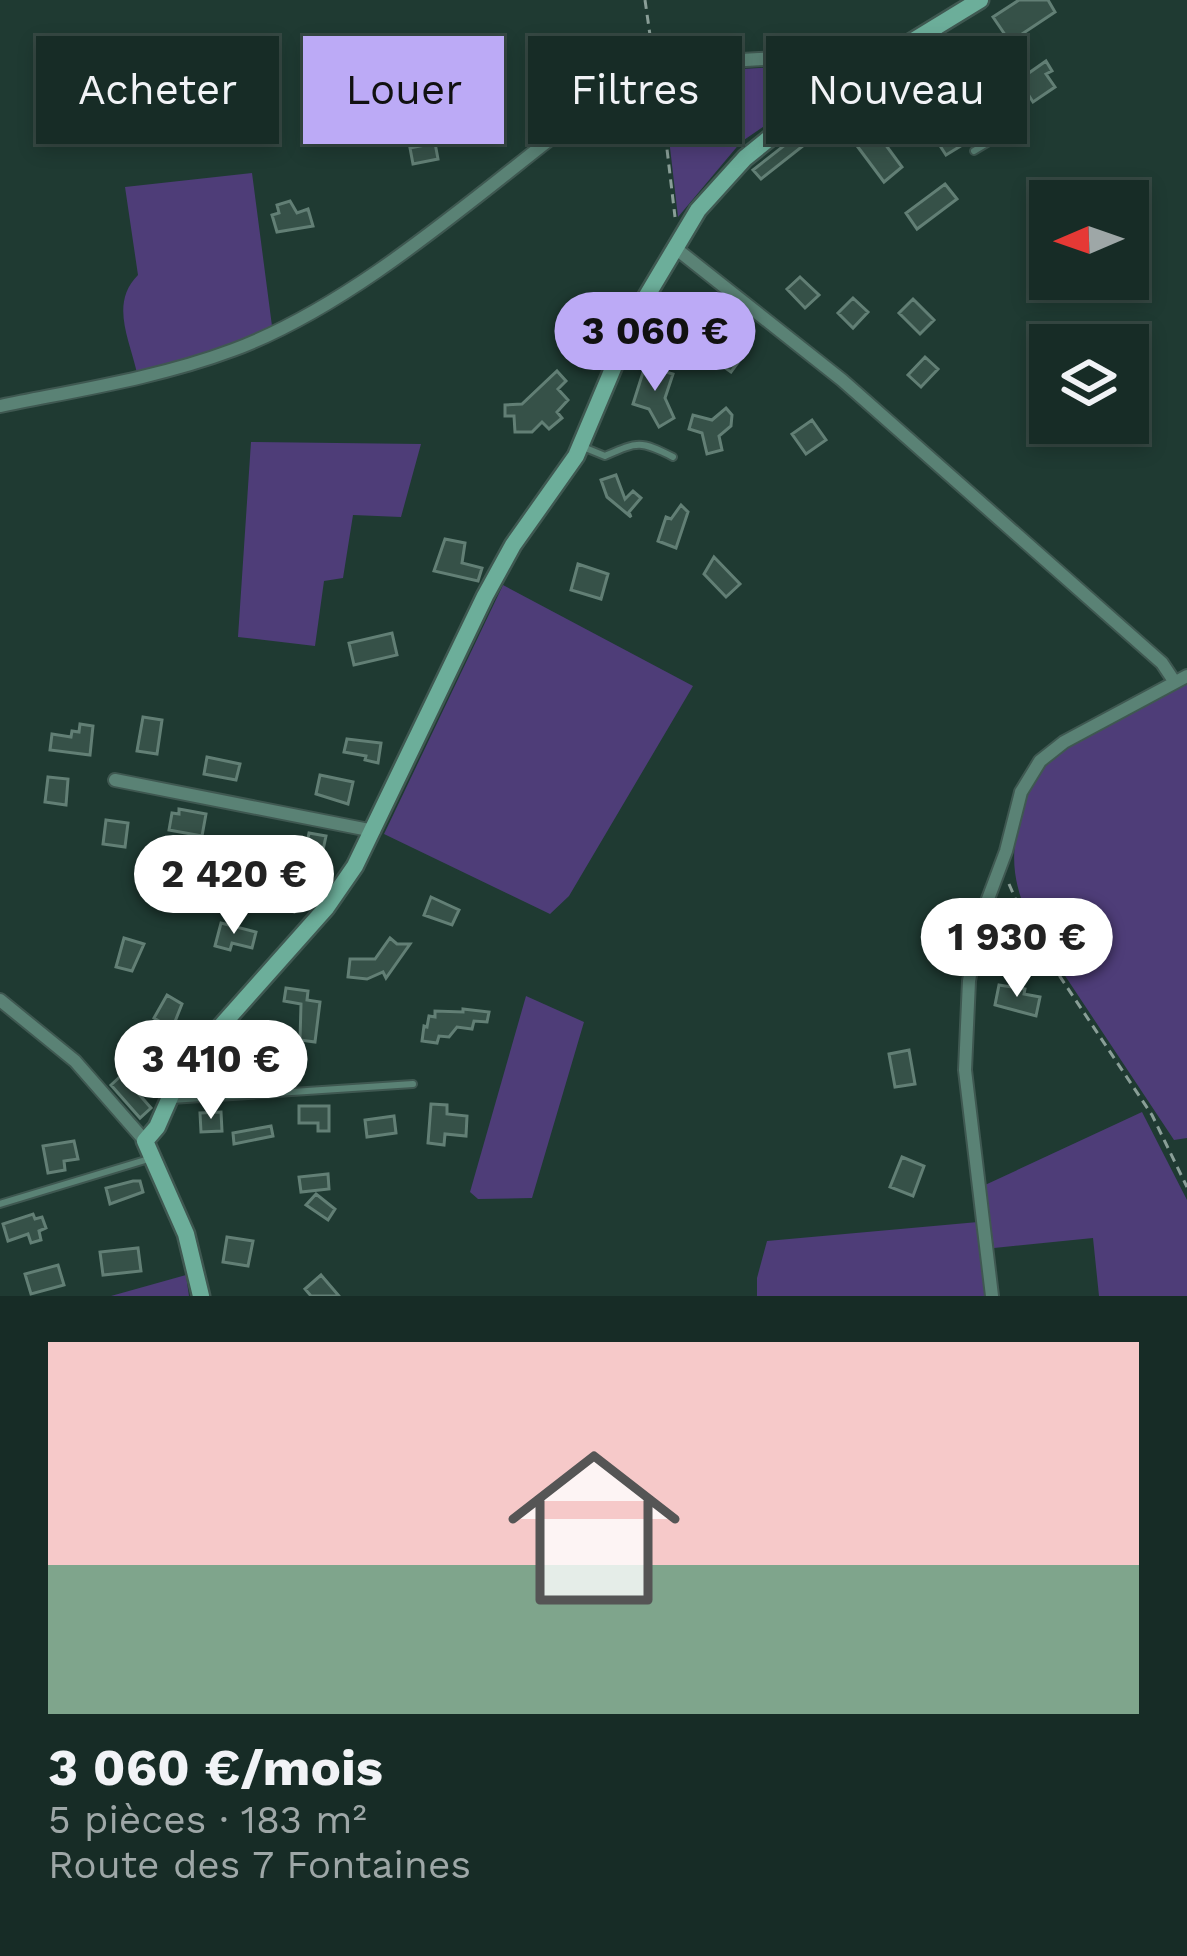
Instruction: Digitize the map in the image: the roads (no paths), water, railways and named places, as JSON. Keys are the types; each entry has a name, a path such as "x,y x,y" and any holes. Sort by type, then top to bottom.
{"street":[{"path":"918,36 980,0"},
{"path":"0,406 190,365 278,330 360,281 613,95 657,74 708,64 766,60"},
{"path":"149,1149 169,1100 206,1042 326,908 374,831 484,596 513,545 582,446 636,314 717,187 766,141"},
{"path":"679,240 1181,679 1064,742 1040,761 1021,792 1006,851 979,923 967,999 965,1070 992,1296"},
{"path":"115,780 374,831"},
{"path":"0,1000 75,1061 149,1149 186,1234 201,1296"}],"lane":[{"path":"934,26 991,105 994,127 988,131 989,142 974,151"},
{"path":"582,446 604,456 642,443 673,458"},
{"path":"169,1100 413,1084"},
{"path":"0,1204 149,1149"}]}
